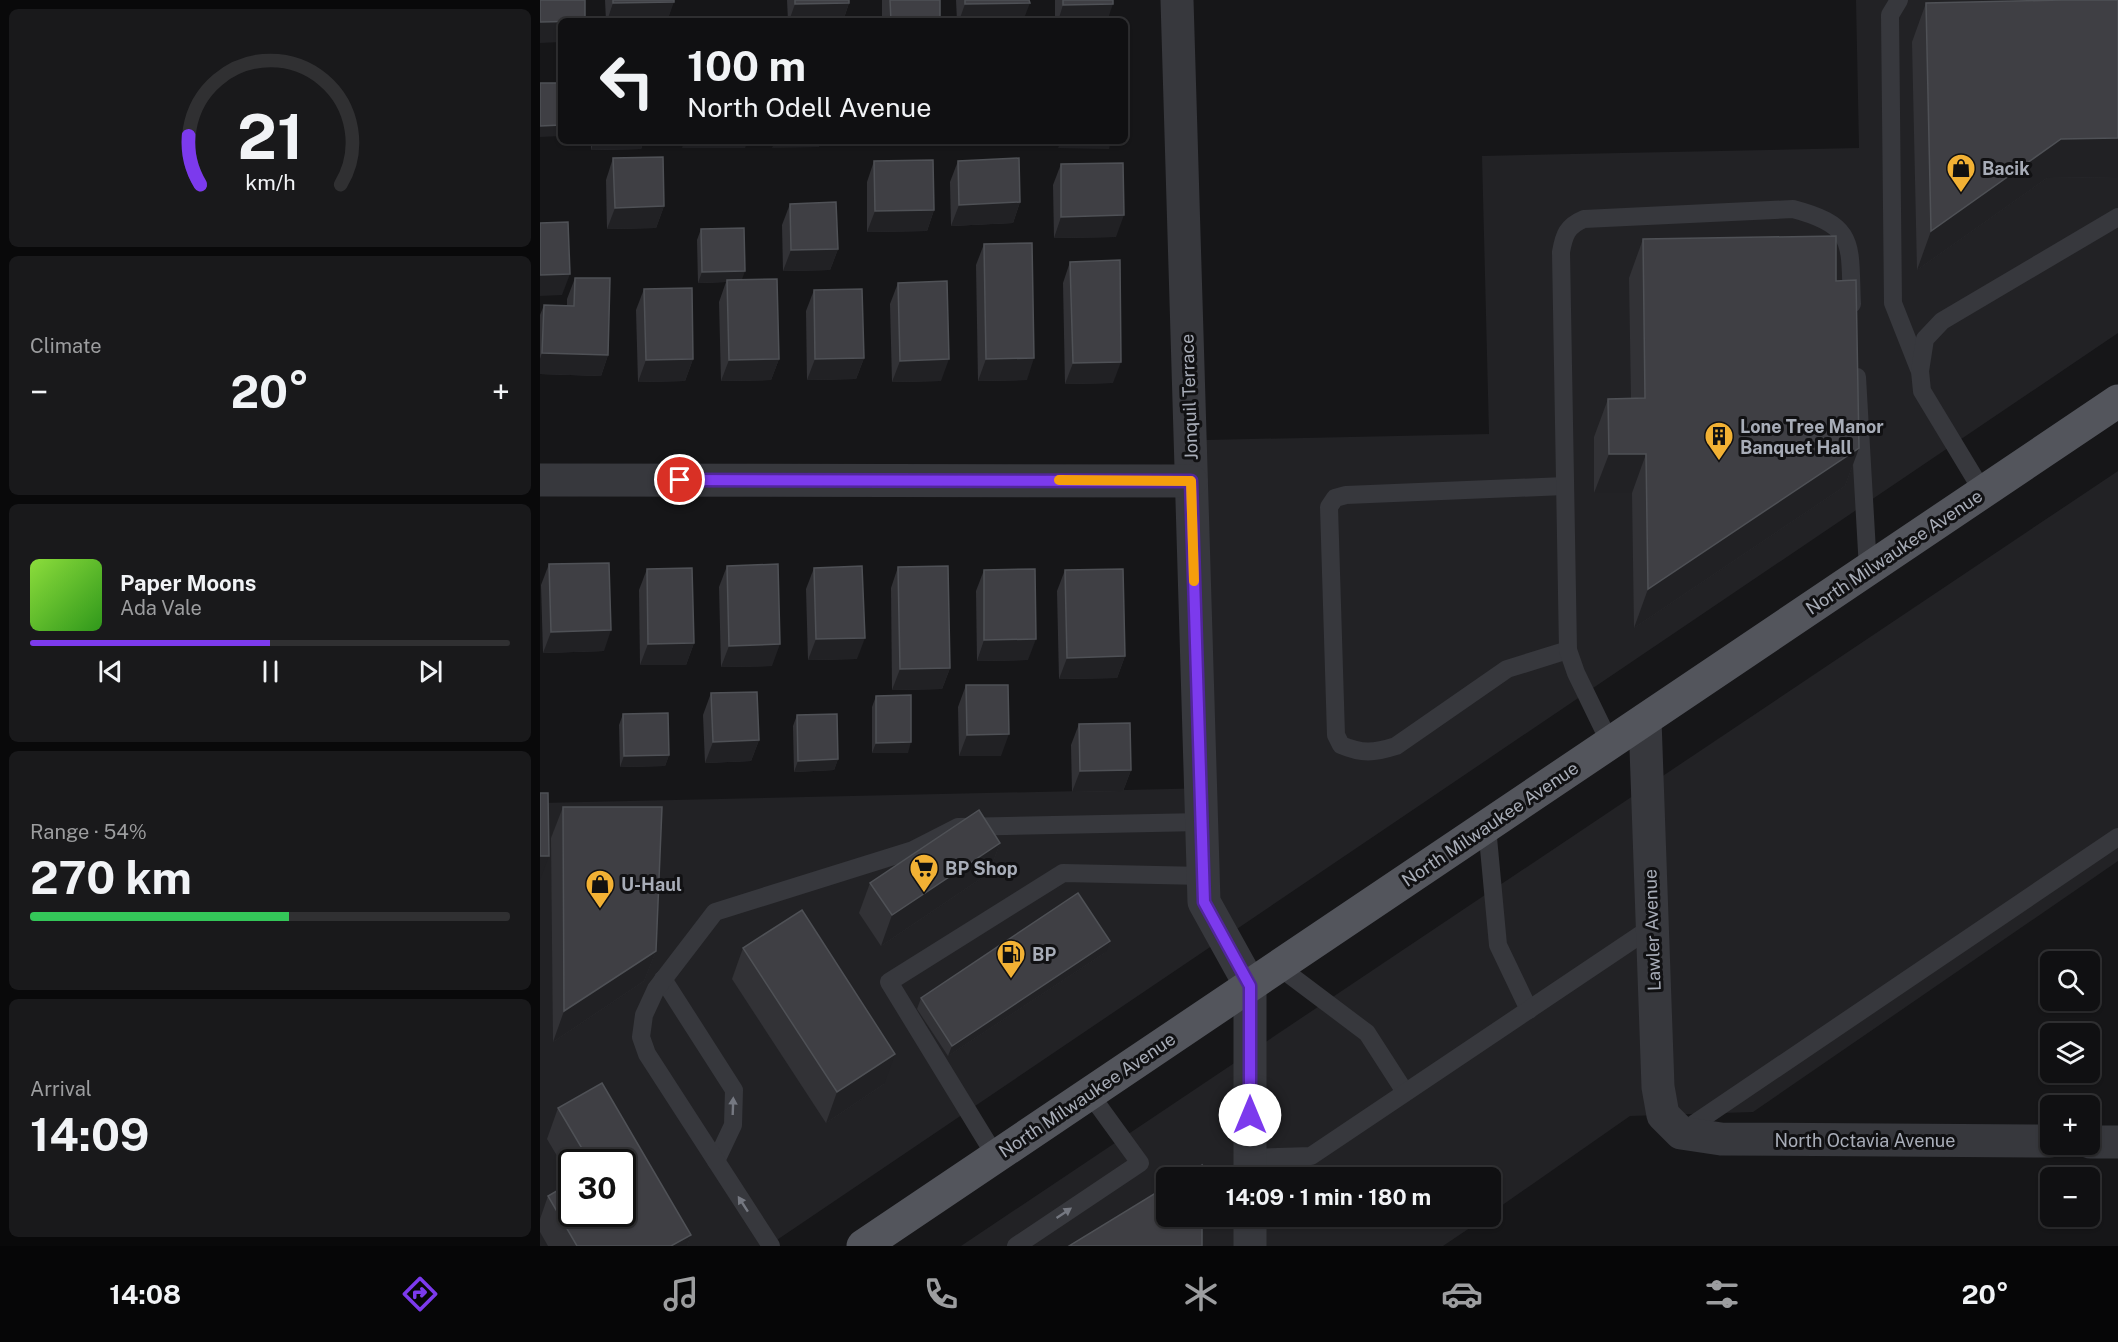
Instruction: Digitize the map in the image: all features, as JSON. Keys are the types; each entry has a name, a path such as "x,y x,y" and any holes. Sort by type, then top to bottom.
{"main road":[{"name":"North Milwaukee Avenue","path":"871,1244 1278,966 2118,401"}],"street":[{"name":"Jonquil Terrace","path":"1177,0 1204,902 1250,986 1250,1167"},
{"path":"540,480 1191,481"},
{"name":"Lawler Avenue","path":"1645,720 1658,1088 1663,1115 1680,1133"},
{"name":"North Octavia Avenue","path":"1680,1133 1721,1139 2040,1141"},
{"path":"2100,1142 2118,1142"},
{"path":"1250,1227 1250,1246"}],"lane":[{"path":"1899,0 1890,15 1893,303 1920,371"},
{"path":"1610,743 1576,673 1568,650 1561,252 1564,234 1572,224 1584,219 1793,209 1818,216 1840,229 1849,247 1853,318"},
{"path":"1983,492 1922,391 1920,371 1924,339 1942,321 2118,217"},
{"path":"1855,354 1868,569"},
{"path":"1565,486 1346,495 1335,498 1329,507 1336,735 1341,745 1354,751 1376,752 1396,746 1507,669 1568,650"},
{"path":"771,1246 646,1054 641,1037 644,1015 656,989 715,912 913,850 958,827 1202,822"},
{"path":"1486,827 1498,945 1529,1010"},
{"path":"1680,1133 2118,837"},
{"path":"996,1157 889,982 1063,873 1204,876"},
{"path":"1255,1167 1311,1156 1652,927"},
{"path":"1278,966 1367,1033 1406,1092"},
{"path":"663,979 734,1090 733,1125 716,1161"},
{"path":"1016,1246 1140,1163 1090,1094"}],"shaded area":[{"path":"1856,0 2118,0 2118,333 768,1246 540,1246 540,803 1213,788 1206,440 1489,434 1482,156 1859,148"},
{"path":"2118,471 2118,861 1753,1112 1630,1116 1501,1206 1501,1167 1156,1167 1156,1227 1471,1227 1443,1246 961,1246"}],"building":[{"path":"540,0 585,0 585,18 558,18 558,22 540,22"},
{"path":"613,0 674,0 674,2 613,3"},
{"path":"795,0 849,0 849,3 795,4"},
{"path":"890,0 940,0 940,18 891,18"},
{"path":"965,0 1029,0 1030,3 965,4"},
{"path":"1063,0 1113,0 1113,4 1063,5"},
{"path":"2118,0 2118,138 2061,139 1931,231 1926,3"},
{"path":"540,83 558,83 558,125 540,126"},
{"path":"663,157 664,206 615,208 613,158"},
{"path":"1019,158 1020,202 959,205 958,161"},
{"path":"933,160 934,210 875,211 874,161"},
{"path":"1123,163 1124,215 1061,217 1061,164"},
{"path":"836,202 838,249 791,250 790,204"},
{"path":"568,222 570,274 540,275 540,223"},
{"path":"744,228 745,271 702,272 701,229"},
{"name":"Lone Tree Manor Banquet Hall","path":"1836,236 1836,281 1856,280 1859,448 1648,589 1646,454 1609,454 1608,399 1645,398 1643,239"},
{"path":"1032,243 1034,358 986,359 984,244"},
{"path":"1120,260 1121,362 1073,363 1070,262"},
{"path":"575,278 610,278 608,355 542,353 544,305 574,306"},
{"path":"777,279 779,359 729,360 727,280"},
{"path":"947,281 949,359 900,361 898,283"},
{"path":"692,288 693,359 646,360 644,289"},
{"path":"862,289 864,358 815,359 814,290"},
{"path":"609,563 611,630 551,632 549,564"},
{"path":"778,564 780,644 729,646 727,566"},
{"path":"862,566 865,638 816,639 814,568"},
{"path":"948,566 950,668 900,669 898,567"},
{"path":"692,568 694,643 648,644 647,569"},
{"path":"1035,569 1036,639 984,640 984,570"},
{"path":"1123,569 1125,656 1067,658 1065,570"},
{"path":"966,685 1008,685 1009,734 967,735"},
{"path":"757,692 759,740 713,742 711,693"},
{"path":"911,695 911,742 876,743 876,696"},
{"path":"668,713 669,755 624,756 623,714"},
{"path":"837,714 838,759 798,761 797,715"},
{"path":"1130,723 1131,770 1080,771 1079,724"},
{"path":"540,793 548,793 549,856 540,856"},
{"name":"U-Haul","path":"563,807 662,807 656,951 564,1011"},
{"path":"979,810 1000,843 892,915 870,883"},
{"name":"BP","path":"1078,893 1110,941 952,1046 921,998"},
{"path":"802,910 895,1054 837,1092 743,948"},
{"path":"602,1083 691,1235 671,1246 577,1246 566,1227 636,1227 636,1149 582,1149 558,1108"},
{"path":"558,1190 558,1213 548,1196"},
{"path":"1156,1193 1156,1227 1202,1227 1202,1246 1069,1246"}],"slow traffic":[{"path":"1059,480 1191,481 1194,581"}],"place":[{"name":"Bacik","path":"1961,194"},
{"name":"Lone Tree Manor Banquet Hall","path":"1719,462"},
{"name":"BP Shop","path":"924,894"},
{"name":"U-Haul","path":"600,910"},
{"name":"BP","path":"1011,980"}],"route":[{"path":"680,480 1191,481 1204,902 1250,986 1250,1115"}]}
